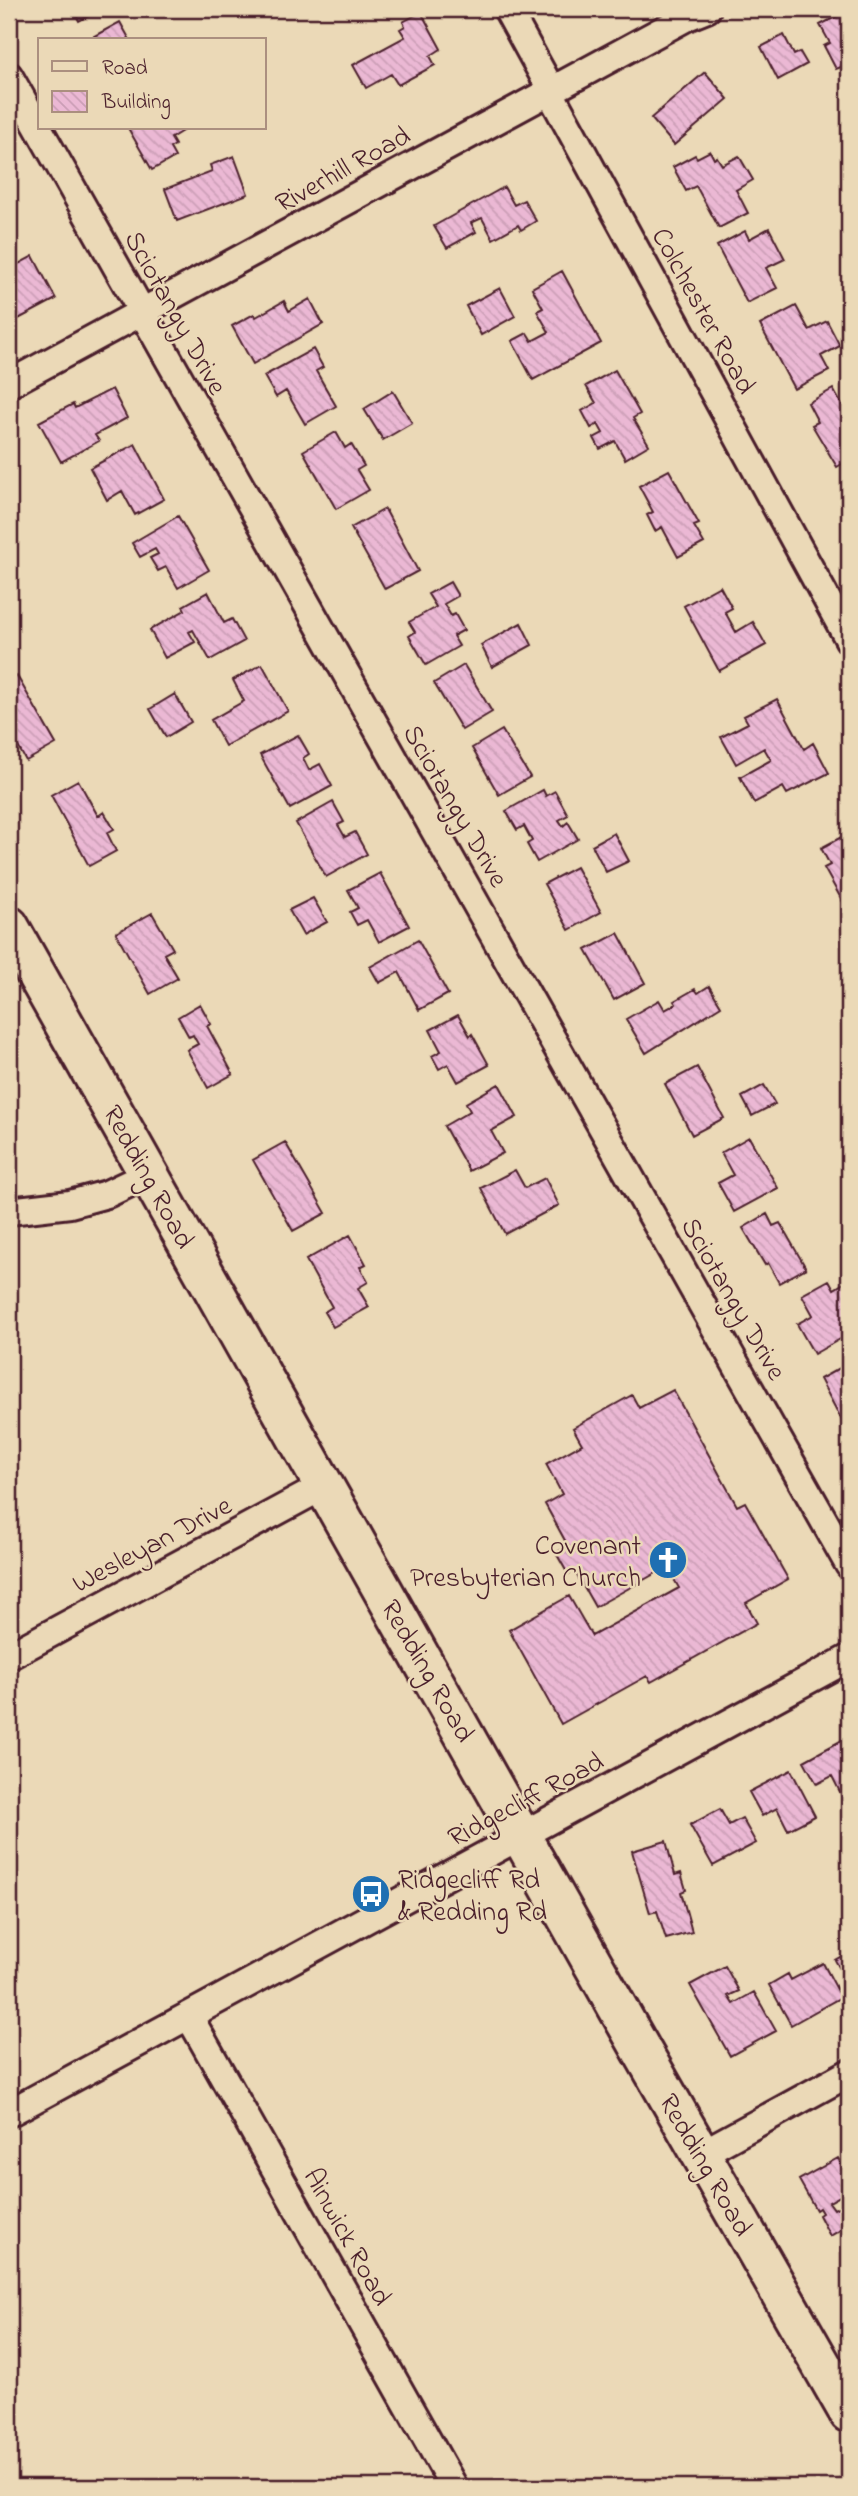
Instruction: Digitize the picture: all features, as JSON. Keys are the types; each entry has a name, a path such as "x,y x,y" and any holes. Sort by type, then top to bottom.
{"main road":[{"name":"Redding Road","path":"9,926 849,2413"}],"street":[{"name":"Colchester Road","path":"508,9 849,639"},
{"name":"Riverhill Road","path":"9,384 550,89 707,9"},
{"name":"Sciotangy Drive","path":"9,76 38,128"},
{"name":"Sciotangy Drive","path":"39,130 849,1565"},
{"path":"9,1211 71,1205 107,1194 149,1174"},
{"name":"Wesleyan Drive","path":"9,1656 324,1486"},
{"name":"Ridgecliff Road","path":"9,2113 849,1658"},
{"name":"Ainwick Road","path":"189,2016 454,2487"},
{"path":"701,2154 849,2073"}],"building":[{"path":"73,9 102,9 79,21"},
{"path":"849,10 849,64 836,69 824,46 830,43 820,25"},
{"path":"421,12 441,49 430,56 435,65 398,85 391,74 366,88 353,65 405,37 400,29 405,26 403,22"},
{"path":"120,22 129,38 91,38"},
{"path":"784,35 794,55 800,52 807,64 778,80 761,47"},
{"path":"705,72 728,99 674,145 651,118"},
{"path":"129,130 184,130 171,138 175,145 170,148 175,157 152,170"},
{"path":"710,151 714,159 717,157 722,165 739,156 753,180 736,190 748,213 719,228 696,186 686,191 673,167 695,155 697,158"},
{"path":"234,156 248,194 177,221 165,189 212,171 210,165"},
{"path":"504,187 514,205 524,200 536,221 521,230 518,225 493,239 482,218 471,223 476,232 447,248 434,226"},
{"path":"769,228 785,259 766,268 777,288 747,303 717,246 745,231 749,239"},
{"path":"33,256 56,299 9,324 9,269"},
{"path":"562,271 601,343 533,380 512,341 527,333 532,341 549,332 537,311 543,308 532,288"},
{"path":"500,288 515,316 481,335 466,306"},
{"path":"310,299 323,324 253,364 232,326 254,314 256,317 284,301 289,311"},
{"path":"796,306 809,330 827,321 840,346 821,356 829,371 794,389 760,325"},
{"path":"313,349 323,367 316,371 336,406 305,424 286,391 276,397 264,376"},
{"path":"615,370 640,414 633,418 649,445 625,459 615,441 600,449 594,438 603,433 598,424 591,428 582,411 596,403 586,386"},
{"path":"112,389 127,418 95,435 99,441 61,462 39,422 73,404 75,408"},
{"path":"833,389 842,405 849,401 849,460 837,467 812,425 818,422 808,403"},
{"path":"393,391 412,423 383,440 364,409"},
{"path":"336,432 345,448 351,444 364,466 357,470 369,490 336,509 303,451"},
{"path":"135,444 164,499 135,515 122,491 107,500 90,468"},
{"path":"669,470 699,524 694,526 704,543 678,557 662,527 655,531 647,515 653,512 639,486"},
{"path":"385,509 418,571 385,589 351,528"},
{"path":"178,516 209,570 178,588 166,567 158,571 150,558 158,554 155,549 140,557 132,543"},
{"path":"450,582 458,596 444,604 451,616 455,614 464,630 453,636 459,646 426,665 409,636 415,632 409,622 436,607 428,594"},
{"path":"720,586 732,608 725,612 736,632 753,622 766,645 719,671 684,606"},
{"path":"208,592 224,623 232,619 244,641 210,660 193,630 189,632 195,642 165,658 150,630 185,610 183,606"},
{"path":"521,623 532,645 492,667 481,645"},
{"path":"262,664 288,711 225,746 211,720 244,701 233,680"},
{"path":"464,665 492,712 462,730 434,683"},
{"path":"17,676 56,744 26,761 9,730 9,680"},
{"path":"175,694 191,722 166,737 150,709"},
{"path":"777,699 804,749 813,743 829,773 787,794 783,787 754,803 740,777 771,760 764,748 736,764 721,737 748,723 744,716"},
{"path":"502,730 530,777 499,795 472,748"},
{"path":"298,735 309,754 303,758 309,770 320,764 332,786 290,809 260,755"},
{"path":"78,780 98,816 104,812 114,829 107,833 116,851 89,866 51,795"},
{"path":"543,790 546,796 555,791 568,815 559,820 563,826 568,822 578,839 537,862 527,844 532,841 524,826 517,830 506,811"},
{"path":"333,802 344,822 338,825 345,837 355,832 367,854 326,877 296,823"},
{"path":"614,833 629,861 606,872 592,845"},
{"path":"849,833 849,898 843,902 824,868 830,865 821,848"},
{"path":"576,867 601,912 569,930 544,884"},
{"path":"380,873 409,926 379,942 367,920 357,925 350,912 358,908 348,890"},
{"path":"313,898 327,922 303,935 289,910"},
{"path":"152,913 173,949 164,954 178,978 150,994 116,933"},
{"path":"618,933 645,983 614,1000 586,950"},
{"path":"418,940 448,994 419,1010 399,972 379,983 370,967"},
{"path":"709,986 721,1006 646,1053 626,1019 659,1000 665,1010 676,1004 674,1001 695,989 698,993"},
{"path":"200,1004 211,1024 207,1026 233,1074 208,1088 187,1050 198,1044 193,1035 189,1037 178,1017"},
{"path":"458,1015 489,1065 458,1082 448,1064 439,1069 432,1056 441,1051 430,1030"},
{"path":"697,1067 724,1118 692,1135 665,1084"},
{"path":"499,1084 517,1117 491,1131 503,1153 469,1171 444,1126 470,1111 466,1103"},
{"path":"764,1085 775,1104 752,1116 742,1097"},
{"path":"749,1137 778,1188 734,1212 718,1183 733,1175 721,1153"},
{"path":"285,1142 326,1213 293,1231 253,1160"},
{"path":"515,1170 525,1188 545,1178 559,1205 505,1234 481,1188"},
{"path":"767,1214 773,1226 780,1223 806,1268 779,1283 743,1228"},
{"path":"350,1235 366,1264 360,1267 368,1282 358,1288 369,1307 333,1327 324,1312 332,1307 306,1260"},
{"path":"829,1280 834,1289 849,1280 849,1334 814,1354 797,1324 813,1315 802,1295"},
{"path":"849,1363 849,1426 846,1428 820,1379"},
{"name":"Covenant Presbyterian Church","path":"673,1390 737,1506 745,1502 788,1579 746,1603 757,1623 651,1682 647,1676 561,1724 509,1630 569,1596 592,1636 679,1588 667,1567 595,1607 574,1570 568,1574 556,1553 568,1546 545,1504 562,1494 546,1464 582,1444 573,1428 632,1395 639,1408"},
{"path":"846,1738 849,1745 849,1795 843,1798 832,1776 817,1784 804,1761"},
{"path":"791,1770 815,1816 788,1830 777,1808 762,1816 749,1792"},
{"path":"720,1809 729,1825 742,1818 756,1843 713,1866 690,1825"},
{"path":"666,1841 675,1875 681,1873 686,1890 681,1892 692,1932 666,1939 657,1911 650,1913 632,1851"},
{"path":"849,1952 849,1985 835,1960"},
{"path":"823,1963 841,1997 791,2025 769,1985 788,1974 791,1980"},
{"path":"725,1966 739,1991 728,1996 733,2004 754,1992 776,2031 730,2056 690,1985"},
{"path":"838,2158 849,2178 849,2191 829,2202 834,2209 840,2206 849,2225 830,2236 819,2215 822,2213 819,2208 816,2210 799,2180"}],"place":[{"name":"Covenant Presbyterian Church","path":"668,1560"},
{"name":"Ridgecliff Rd & Redding Rd","path":"371,1894"}]}
